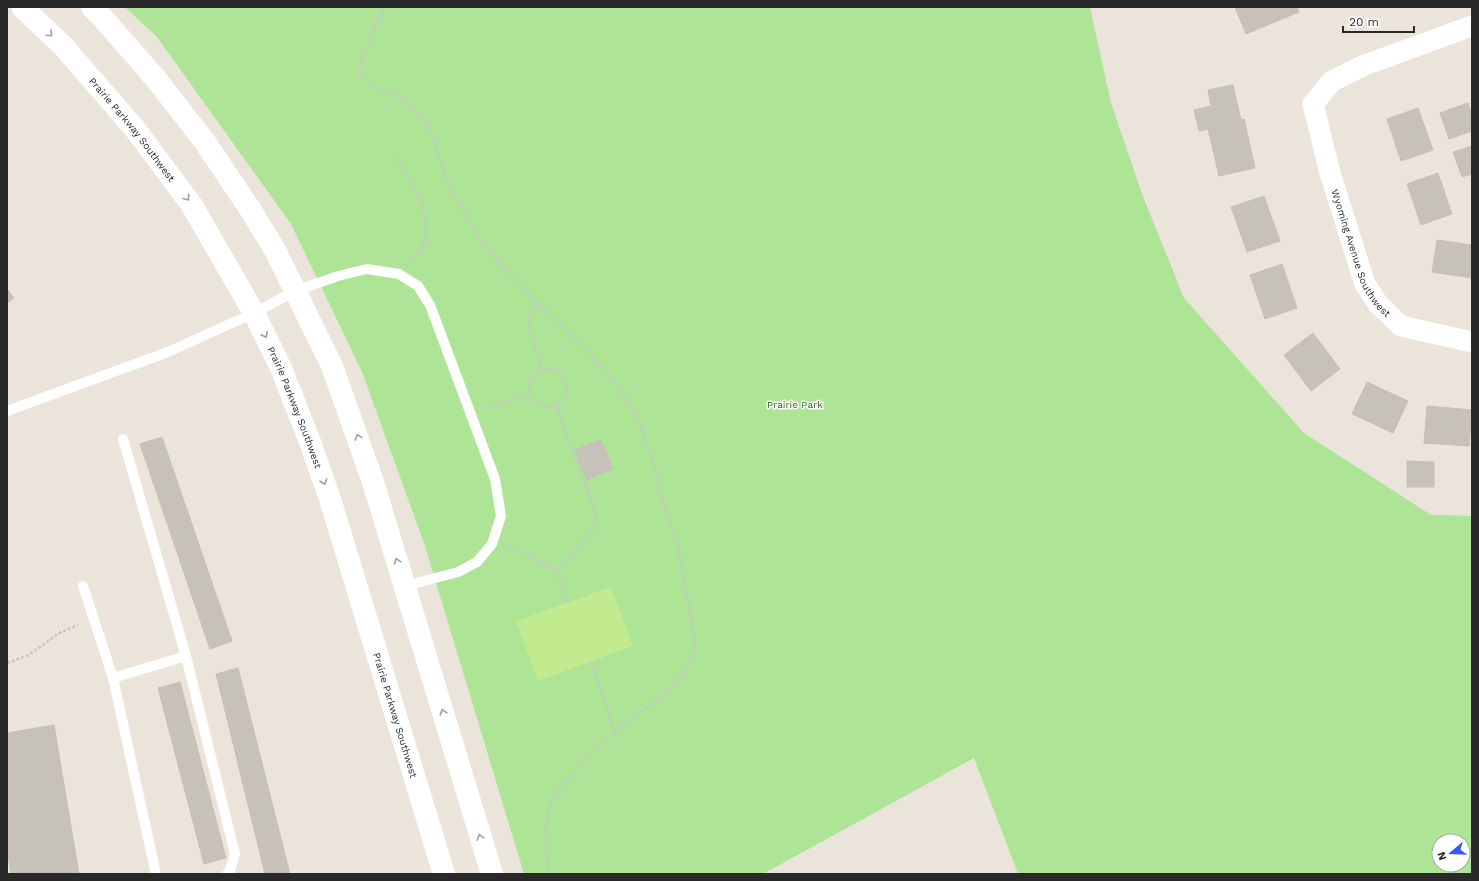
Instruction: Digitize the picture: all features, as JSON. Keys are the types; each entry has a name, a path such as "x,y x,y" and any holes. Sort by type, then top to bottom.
{"street":[{"name":"Prairie Parkway Southwest","path":"22,7 63,46 135,129 191,204 254,313 281,368 310,442 330,499 444,874"},
{"path":"92,7 102,16 156,79 205,142 250,209 275,250 332,366 373,482 492,874"},
{"name":"Wyoming Avenue Southwest","path":"1472,26 1364,65 1332,81 1313,104 1330,173 1365,284 1378,304 1401,326 1472,342"}],"lane":[{"path":"7,412 168,352 254,313 295,291 338,276 367,270 399,274 418,286 430,305 495,479 501,516 492,544 477,562 458,572 405,586"},
{"path":"123,439 186,656 235,854 229,873 227,874"},
{"path":"83,586 113,678 156,874"},
{"path":"113,678 186,656"}],"path":[{"path":"384,7 360,63 360,75 376,88 405,99 427,125 435,142 444,174 469,221 490,253 538,303 580,343 613,379 637,417 658,476 665,510 676,535 696,647 687,666 667,692 614,733 591,754 557,792 549,808 546,828 549,874"},
{"path":"396,158 411,180 420,198 427,224 423,248 399,274"},
{"path":"538,303 529,317 529,325 542,370"},
{"path":"553,369 559,372 564,376 568,388 564,400 556,405 547,407 540,406 535,402 530,393 529,384 531,379 535,374 542,370 553,369"},
{"path":"471,415 530,393"},
{"path":"556,405 597,516 594,530 557,571"},
{"path":"494,539 509,545 557,571 568,602"},
{"path":"7,663 29,655 59,633 93,619"},
{"path":"591,662 609,712 614,733"}],"green space":[{"name":"Prairie Park","path":"125,7 1090,7 1111,103 1142,194 1184,298 1304,433 1431,515 1472,516 1472,874 1018,874 974,758 763,874 524,874 424,543 362,372 291,224 157,37"},
{"path":"611,587 633,646 538,681 516,621"}],"building":[{"path":"1235,7 1297,7 1299,12 1246,34"},
{"path":"1233,85 1241,120 1244,119 1255,168 1219,176 1208,129 1199,131 1194,110 1211,106 1208,90"},
{"path":"1468,103 1472,116 1472,131 1449,139 1440,113"},
{"path":"1418,108 1433,150 1401,161 1387,119"},
{"path":"1472,146 1472,174 1462,177 1453,152"},
{"path":"1438,173 1452,214 1421,225 1407,184"},
{"path":"1264,196 1280,241 1247,252 1231,207"},
{"path":"1437,240 1472,245 1472,278 1432,272"},
{"path":"1282,264 1297,308 1265,319 1250,275"},
{"path":"7,289 14,298 7,303"},
{"path":"1313,333 1340,369 1311,391 1284,355"},
{"path":"1367,382 1408,401 1393,433 1352,414"},
{"path":"1427,406 1472,410 1469,446 1424,443"},
{"path":"162,437 232,641 210,649 140,444"},
{"path":"601,440 613,469 587,480 575,450"},
{"path":"1407,461 1434,462 1434,487 1407,487"},
{"path":"238,668 290,874 265,874 216,674"},
{"path":"180,682 226,858 204,864 158,688"},
{"path":"54,725 79,874 11,874 7,849 7,733"}]}
